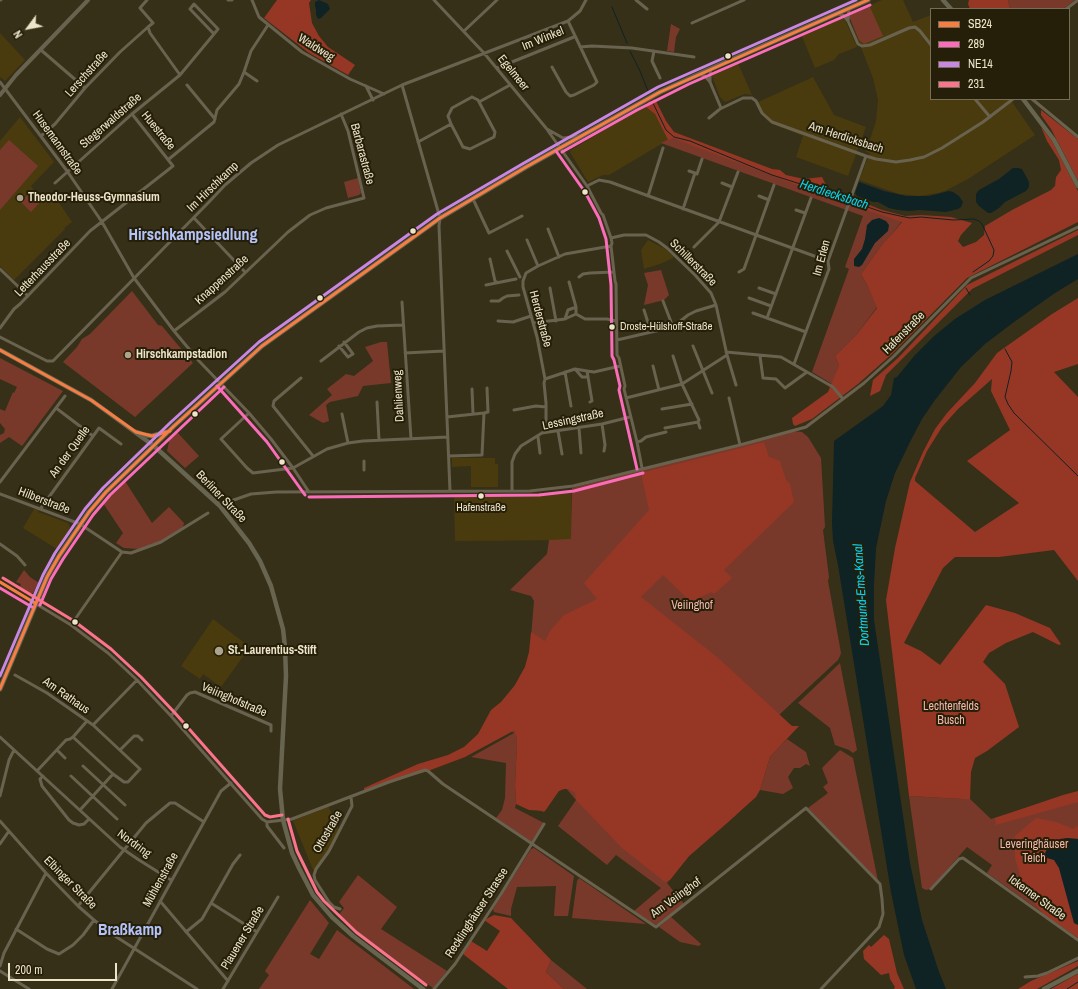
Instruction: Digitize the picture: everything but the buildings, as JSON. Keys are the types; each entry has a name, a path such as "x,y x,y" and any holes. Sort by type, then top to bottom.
{"main road":[{"path":"0,689 35,603 55,564 80,524 106,492 170,430 262,346 440,218 472,198 660,92 695,75 868,0"},
{"path":"943,0 950,8"},
{"path":"1024,100 1054,140 1078,186"},
{"name":"Berliner Straße","path":"0,350 91,400 154,446 203,490 229,516 260,561 271,586 283,629 286,664 280,789 283,820"},
{"path":"136,432 152,436 170,430"},
{"path":"283,820 290,847 298,868 313,895 320,904 353,936 423,989"},
{"path":"1044,989 1078,971"}],"street":[{"path":"0,95 88,0"},
{"path":"147,0 140,8 153,23 148,27 157,43 180,75"},
{"name":"Waldweg","path":"252,0 259,17 302,52 350,79 384,94"},
{"name":"Egelmeer","path":"434,0 484,53 546,128 587,186 603,215 612,243 611,246 616,284 617,355 619,358 626,398 642,468"},
{"path":"464,31 497,0"},
{"path":"552,66 566,92 570,96 594,85 597,80 574,36 568,20 580,11 586,0"},
{"path":"636,0 647,9"},
{"path":"692,23 744,0"},
{"path":"1067,8 1078,0"},
{"path":"194,4 218,29 214,34 190,9 194,4"},
{"path":"848,21 849,8"},
{"path":"837,13 844,16 848,21 858,44 862,46 870,45 909,28 915,27 930,44"},
{"name":"Im Hirschkamp","path":"0,337 51,362 226,185 251,163 278,145 402,85 568,20"},
{"path":"169,159 214,122 217,110 239,84 251,51 268,25"},
{"name":"Lerschstraße","path":"41,136 55,124 85,88 120,52 148,27"},
{"name":"Stegerwaldstraße","path":"55,183 132,114 180,75 214,34"},
{"name":"Im Winkel","path":"497,68 574,36"},
{"path":"580,48 592,46 632,48 694,57"},
{"path":"41,50 85,88"},
{"path":"654,51 652,61 660,78"},
{"path":"710,82 712,68"},
{"path":"244,72 258,81"},
{"path":"695,75 702,74 710,82 721,108"},
{"name":"Husemannstraße","path":"0,82 67,171 102,222 134,278 199,361 249,413 271,439 309,492"},
{"path":"479,102 510,84"},
{"path":"187,85 215,119"},
{"path":"402,85 440,218 439,226 450,490"},
{"path":"366,86 372,100"},
{"path":"472,97 478,100 495,132 494,137 470,149 463,147 451,124 448,116 452,108 472,97"},
{"name":"Am Herdicksbach","path":"709,118 721,108 743,98 752,98 756,101 762,113 772,122 866,156 896,162 924,157 942,148 990,117 1012,100"},
{"path":"976,100 990,117"},
{"path":"1033,100 1078,137"},
{"name":"Huestraße","path":"132,114 169,159"},
{"name":"Barbarastraße","path":"341,114 348,131 364,198"},
{"path":"418,142 451,124"},
{"name":"Egelmeer","path":"546,128 563,138 583,135"},
{"path":"648,196 663,148"},
{"name":"Im Erlen","path":"794,364 830,269 828,261 866,156"},
{"name":"Letterhausstraße","path":"0,328 11,312 90,231 173,166 169,159"},
{"path":"683,209 695,173 697,174 702,159"},
{"path":"689,171 695,173"},
{"path":"694,247 719,222 738,172"},
{"path":"587,186 599,180 610,182 828,261"},
{"path":"722,183 732,187"},
{"path":"738,272 744,269 774,185"},
{"path":"760,196 769,200"},
{"name":"Knappenstraße","path":"174,331 225,292 288,232 310,215 326,208 364,198"},
{"path":"472,198 489,233 522,216"},
{"path":"767,318 811,198"},
{"path":"796,210 805,213"},
{"path":"194,218 245,272"},
{"name":"Hafenstraße","path":"228,502 251,494 450,490 512,491 573,486 740,445 806,427 864,383 894,356 971,278 1078,227"},
{"path":"548,229 559,257"},
{"name":"Schillerstraße","path":"611,238 636,234 646,235 660,242 695,275 711,293 716,305 726,354 736,385"},
{"path":"526,240 538,266"},
{"name":"Herderstraße","path":"542,433 545,431 546,427 545,379 533,323 523,288 523,281 526,273 565,254 611,246"},
{"path":"507,251 520,277"},
{"path":"490,259 497,282"},
{"path":"0,269 28,296"},
{"path":"579,277 582,274 614,272"},
{"name":"Herderstraße","path":"486,285 516,279"},
{"path":"569,282 576,307 576,314"},
{"path":"550,288 556,321"},
{"path":"760,288 776,294"},
{"path":"491,301 499,301 507,296 518,295"},
{"path":"749,298 771,306"},
{"path":"663,301 673,327"},
{"name":"Dahlienweg","path":"402,302 411,439"},
{"path":"617,340 673,327 688,315 716,305"},
{"path":"566,320 568,310 576,307"},
{"path":"644,310 650,332"},
{"path":"753,313 806,332"},
{"path":"576,314 585,320 607,319 616,321"},
{"path":"533,323 566,320 576,314"},
{"path":"498,321 513,322 531,316"},
{"path":"321,361 344,342 367,328 403,325"},
{"path":"339,346 348,357 353,354 344,342"},
{"path":"693,346 712,393"},
{"name":"Dahlienweg","path":"405,353 444,351"},
{"path":"626,398 682,384 726,354 781,357 833,387 843,399"},
{"path":"673,356 682,384 697,416 700,428"},
{"path":"760,356 763,378 776,379 785,388 807,372"},
{"path":"545,379 575,369 594,372 620,366"},
{"path":"653,366 659,390"},
{"path":"575,369 582,377 588,377"},
{"path":"587,371 592,402 590,402"},
{"path":"565,372 571,406"},
{"path":"301,378 274,401 273,406 313,456"},
{"path":"447,416 488,412 488,388"},
{"path":"472,389 473,414"},
{"path":"0,482 65,396"},
{"path":"729,398 740,445"},
{"path":"377,402 379,440"},
{"path":"662,409 692,404"},
{"path":"514,410 536,406 546,407"},
{"path":"56,408 93,436"},
{"path":"249,413 221,439 253,473 293,468 327,448 348,443 448,437"},
{"path":"449,456 482,455 484,413"},
{"path":"342,414 348,443"},
{"name":"Lessingstraße","path":"512,491 512,462 515,454 521,446 538,437 542,433 558,432 602,424 630,417"},
{"path":"637,442 666,430 698,422"},
{"path":"602,424 605,445 604,451"},
{"name":"An der Quelle","path":"41,508 99,428 121,444"},
{"path":"579,428 581,453"},
{"path":"558,432 562,454"},
{"path":"538,437 540,453"},
{"path":"364,461 364,470"},
{"name":"Hilberstraße","path":"0,494 41,508 80,524 122,552"},
{"path":"71,626 122,552 131,553 160,542 208,513"},
{"path":"0,544 17,556 25,565"},
{"path":"0,582 71,626 108,653 138,680 172,716 262,819 267,822 283,820"},
{"name":"Am Rathaus","path":"15,675 47,693 92,725 138,680"},
{"name":"Veiinghofstraße","path":"172,716 187,695 195,692 271,725 271,731"},
{"path":"37,771 66,740 73,737 87,721"},
{"path":"73,737 113,774 124,782 128,782 140,769 92,725"},
{"path":"120,750 134,736 138,736 142,740"},
{"name":"Nordring","path":"0,737 125,850 171,880"},
{"path":"0,796 9,760 14,750"},
{"path":"57,750 65,758"},
{"path":"82,766 125,805"},
{"name":"Ottostraße","path":"283,820 292,819 425,770"},
{"name":"Am Veiinghof","path":"425,770 532,845 656,927 806,808 880,884 883,914 879,927 821,989"},
{"path":"80,810 113,774"},
{"name":"Nordring","path":"42,776 40,779 42,786 69,820 79,825 84,824 89,819"},
{"path":"71,776 118,819"},
{"name":"Mühlenstraße","path":"112,989 221,791 231,783"},
{"name":"Ottostraße","path":"340,909 334,907 329,902 315,880 314,875 352,806 351,796"},
{"path":"78,906 146,823 172,802 204,822"},
{"name":"Elbinger Straße","path":"0,821 46,873 94,920 115,936 197,989"},
{"path":"267,822 267,826 284,848"},
{"name":"Recklinghäuser Strasse","path":"434,989 455,964 544,824"},
{"path":"0,844 9,831"},
{"path":"186,932 202,919 233,864 240,855"},
{"name":"Ickerner Straße","path":"931,890 959,859 963,858 1078,940"},
{"path":"0,966 2,952 46,873"},
{"name":"Plauener Straße","path":"223,989 278,896"},
{"path":"160,901 228,981"},
{"path":"211,903 257,932"},
{"path":"16,929 47,949 59,954 73,945 83,935 94,920"},
{"path":"1025,977 1038,976 1047,973 1078,958"},
{"path":"0,972 29,989"}],"shaded area":[{"path":"882,0 903,0 913,22 930,15 930,100 1011,100 1035,135 968,179 938,193 919,196 899,194 859,180 870,153 866,152 876,121 878,100 873,78 850,19 850,14"},
{"path":"842,17 846,22 857,47 839,54 834,60 815,68 801,34"},
{"path":"0,33 25,60 5,81 0,77"},
{"path":"738,63 752,95 745,94 725,102 720,97 712,76 713,74"},
{"path":"813,77 834,115 866,127 848,176 796,157 803,136 770,123 761,114 756,103"},
{"path":"645,106 655,114 668,140 609,175 603,175 588,182 570,152 571,150"},
{"name":"Theodor-Heuss-Gymnasium","path":"20,117 54,162 31,186 42,202 53,194 72,222 64,228 65,229 14,280 0,266 0,141"},
{"path":"648,240 665,249 673,256 673,258 644,269 641,250"},
{"path":"452,458 495,458 495,464 498,464 498,487 471,487 471,466 452,467"},
{"path":"571,492 572,540 455,541 454,496"},
{"path":"34,509 39,510 38,512 68,523 70,528 57,549 23,528"},
{"name":"St.-Laurentius-Stift","path":"213,619 250,647 221,687 203,674 200,679 181,666"},
{"path":"328,806 340,831 314,872 293,821"}],"green space":[{"path":"277,0 311,0 309,3 312,23 319,36 328,47 355,65 348,75 309,53 264,18"},
{"path":"969,0 1008,0 1010,8 970,8 968,4"},
{"path":"1008,0 1075,0 1064,8 1010,8"},
{"path":"869,5 883,36 864,44 859,40 849,16 850,14"},
{"path":"671,24 680,29 676,37 674,52 667,51"},
{"path":"655,99 666,121 674,132 772,169 780,170 786,175 804,179 822,177 830,189 882,210 905,216 921,215 951,217 972,223 961,235 958,241 963,247 976,242 984,235 985,226 1051,190 1055,186 1056,177 1061,170 1059,160 1047,141 1041,127 1052,141 1078,191 1078,222 967,278 892,354 858,384 812,419 795,426 792,418 828,392 839,365 835,356 857,334 877,308 861,274 884,242 902,222 819,194 673,138 668,140 655,114 646,107 648,102"},
{"path":"1041,110 1078,139 1078,181 1051,129 1041,115"},
{"path":"673,137 819,194 902,221 884,242 861,274 877,307 857,334 835,356 839,365 832,384 812,372 849,269 845,267 863,216 661,143"},
{"path":"9,140 38,166 0,210 0,150"},
{"path":"358,178 361,193 348,198 344,182"},
{"path":"30,192 40,202 31,212 21,202"},
{"path":"1078,230 1078,235 972,289 886,375 880,391 870,396 873,380 898,358 967,285"},
{"path":"661,270 669,295 664,300 644,305 648,285 644,273"},
{"name":"Hirschkampstadion","path":"132,291 158,325 162,326 193,363 135,417 63,362 77,347 82,339 90,334"},
{"name":"Lechtenfelds Busch","path":"1078,298 1078,364 1054,372 1078,397 1078,581 1054,550 999,557 955,557 943,568 904,643 921,651 940,665 986,605 1015,613 1050,628 1061,644 1059,645 1033,632 1006,643 989,653 983,662 1005,684 1019,727 975,758 971,772 970,799 909,796 886,600 895,548 910,482 935,429 947,413 975,383 997,353 1052,314","holes":["992,379 991,391 1010,430 967,461 1019,503 975,532 915,481 915,478 927,451 942,427 958,409"]},
{"path":"381,342 387,342 391,383 363,386 358,396 330,402 326,405 329,421 323,423 309,415 332,395 327,389 346,374 354,376 373,361 365,347"},
{"path":"0,358 63,391 22,446 9,437 0,443 0,435 4,433 5,429 0,423 0,409 5,411 13,392 14,393 17,387 0,379"},
{"name":"Veiinghof","path":"792,431 802,432 808,437 821,458 825,527 823,530 829,577 828,581 841,653 838,660 780,714 769,756 735,814 736,815 689,856 667,883 684,904 656,925 634,911 661,888 616,855 607,865 558,826 576,800 565,787 557,792 544,812 519,804 518,734 516,733 515,808 544,823 531,842 496,818 502,810 505,798 506,763 471,757 514,733 496,720 525,667 532,645 531,637 534,601 531,596 510,590 547,554 549,540 571,539 572,488"},
{"path":"177,432 199,456 185,468 167,451 170,438"},
{"name":"Veiinghof","path":"764,442 769,457 780,461 786,480 790,484 794,502 724,570 732,578 714,594 711,592 691,602 663,575 641,597 717,657 792,726 799,726 770,757 760,790 756,797 689,856 670,880 665,882 622,848 576,800 575,793 569,789 559,791 545,811 529,810 516,804 515,785 517,741 515,730 465,757 428,771 364,790 364,788 418,764 448,755 464,747 478,734 491,710 501,702 515,685 525,667 529,652 531,632 545,641 550,631 564,615 597,599 584,583 649,510 641,473"},
{"path":"125,481 152,523 169,507 184,523 183,527 163,540 139,549 124,548 116,543 123,533 103,503"},
{"path":"24,570 30,577 39,583 33,593 30,594 20,587 21,584 16,582"},
{"path":"840,663 857,750 853,753 835,745 830,728 798,703"},
{"path":"787,739 806,752 810,766 806,764 800,768 794,768 788,777 793,788 783,794 760,790 770,757"},
{"path":"840,750 853,758 878,881 808,808 828,793 823,787 828,783 822,768"},
{"path":"1078,791 1078,802 996,825 995,818"},
{"name":"Leveringhäuser Teich","path":"1078,793 1078,938 987,873 992,865 967,847 930,889 926,890 922,888 909,796 970,799 991,819"},
{"path":"1036,818 1056,822 1073,829 1078,826 1078,839 1067,838 1054,860 1059,868 1074,923 1078,925 1078,938 1043,914 1024,889 1015,858 1015,836"},
{"path":"534,848 574,876 568,916 554,916 556,886 517,887 511,909 511,916 494,912 493,909 531,849"},
{"path":"358,875 397,907 381,929 447,971 433,988 382,952 338,916 344,908 339,902"},
{"path":"579,878 646,924 572,918 577,881"},
{"path":"310,900 329,923 310,954 319,959 337,930 414,989 259,989 269,975 265,971"},
{"path":"494,915 511,918 551,960 546,972 564,989 508,989 463,954 471,941 487,951 500,931 484,920"},
{"path":"671,917 701,944 699,946 680,942 659,927"},
{"path":"884,935 889,939 897,973 904,989 894,989 895,987 890,979 889,973 881,975 864,959 863,951 869,945 871,947"},
{"path":"551,960 587,989 564,989 546,972"},
{"path":"1078,961 1078,966 1037,989 1018,989 1031,981"},
{"path":"1078,974 1078,989 1051,989 1072,977"}],"water":[{"path":"319,0 328,4 330,9 318,19 316,15 315,2"},
{"path":"1013,168 1022,169 1029,182 1029,187 1026,191 1005,202 991,213 988,213 976,202 976,194 979,190 999,179"},
{"path":"859,182 884,191 906,196 929,196 949,191 959,196 963,202 961,207 958,209 946,212 898,210 857,196 855,193"},
{"path":"879,218 886,221 889,225 888,231 875,243 862,265 859,267 854,266 854,259 862,249 867,225 872,220"},
{"name":"Dortmund-Ems-Kanal","path":"1078,254 1078,279 1055,293 985,344 961,367 935,400 922,419 910,442 895,473 886,501 876,548 874,620 910,863 922,920 946,989 916,989 904,955 891,892 833,541 834,441 883,406 891,395 894,378 897,377 915,355 933,337 955,319 985,300"},
{"path":"1060,839 1078,839 1078,925 1074,923 1059,868 1054,860 1047,858 1045,853 1049,845"}],"waterway":[{"name":"Herdiecksbach","path":"612,7 627,43"},
{"name":"Herdiecksbach","path":"630,51 648,91"},
{"name":"Herdiecksbach","path":"652,101 666,130 674,137 690,141 772,175 882,212 910,218 921,217 953,220 974,219 979,221 982,224 994,250 993,256 989,261 973,272"},
{"name":"Herdiecksbach","path":"966,288 970,295"},
{"name":"Herdiecksbach","path":"1005,349 1012,362 1005,397 1008,404 1014,413 1078,476"},
{"path":"1067,989 1078,982"}],"transit line":[{"name":"NE14","path":"0,676 43,575 55,553 85,509 103,488 171,422 259,342 437,214 524,163 658,87 856,0"},
{"name":"SB24","path":"0,689 47,577 59,556 89,512 106,492 174,426 262,346 440,218 526,167 660,92 868,0"},
{"name":"289","path":"562,152 637,110 689,84 870,5"},
{"name":"289","path":"556,151 585,192 599,218 606,239 611,285 612,356 620,386 619,390 637,469"},
{"name":"SB24","path":"0,350 91,400 136,432 152,436 170,431"},
{"name":"289","path":"217,386 267,442 305,495"},
{"name":"289","path":"40,605 51,579 93,515 110,495 224,387"},
{"name":"289","path":"309,497 539,495 574,491 643,473"},
{"name":"231","path":"3,578 74,621 111,649 141,677 175,713 265,815 270,817 282,815"},
{"name":"SB24","path":"0,582 35,603"},
{"name":"289","path":"0,588 32,607"},
{"name":"231","path":"288,819 297,851 317,892 324,901 356,932 426,985"}],"place":[{"name":"Theodor-Heuss-Gymnasium","path":"20,198"},
{"name":"Droste-Hülshoff-Straße","path":"612,327"},
{"name":"Hirschkampstadion","path":"128,355"},
{"name":"Hafenstraße","path":"481,496"},
{"name":"St.-Laurentius-Stift","path":"219,651"}],"district":[{"name":"Hirschkampsiedlung","path":"193,236"},
{"name":"Braßkamp","path":"130,931"}]}
